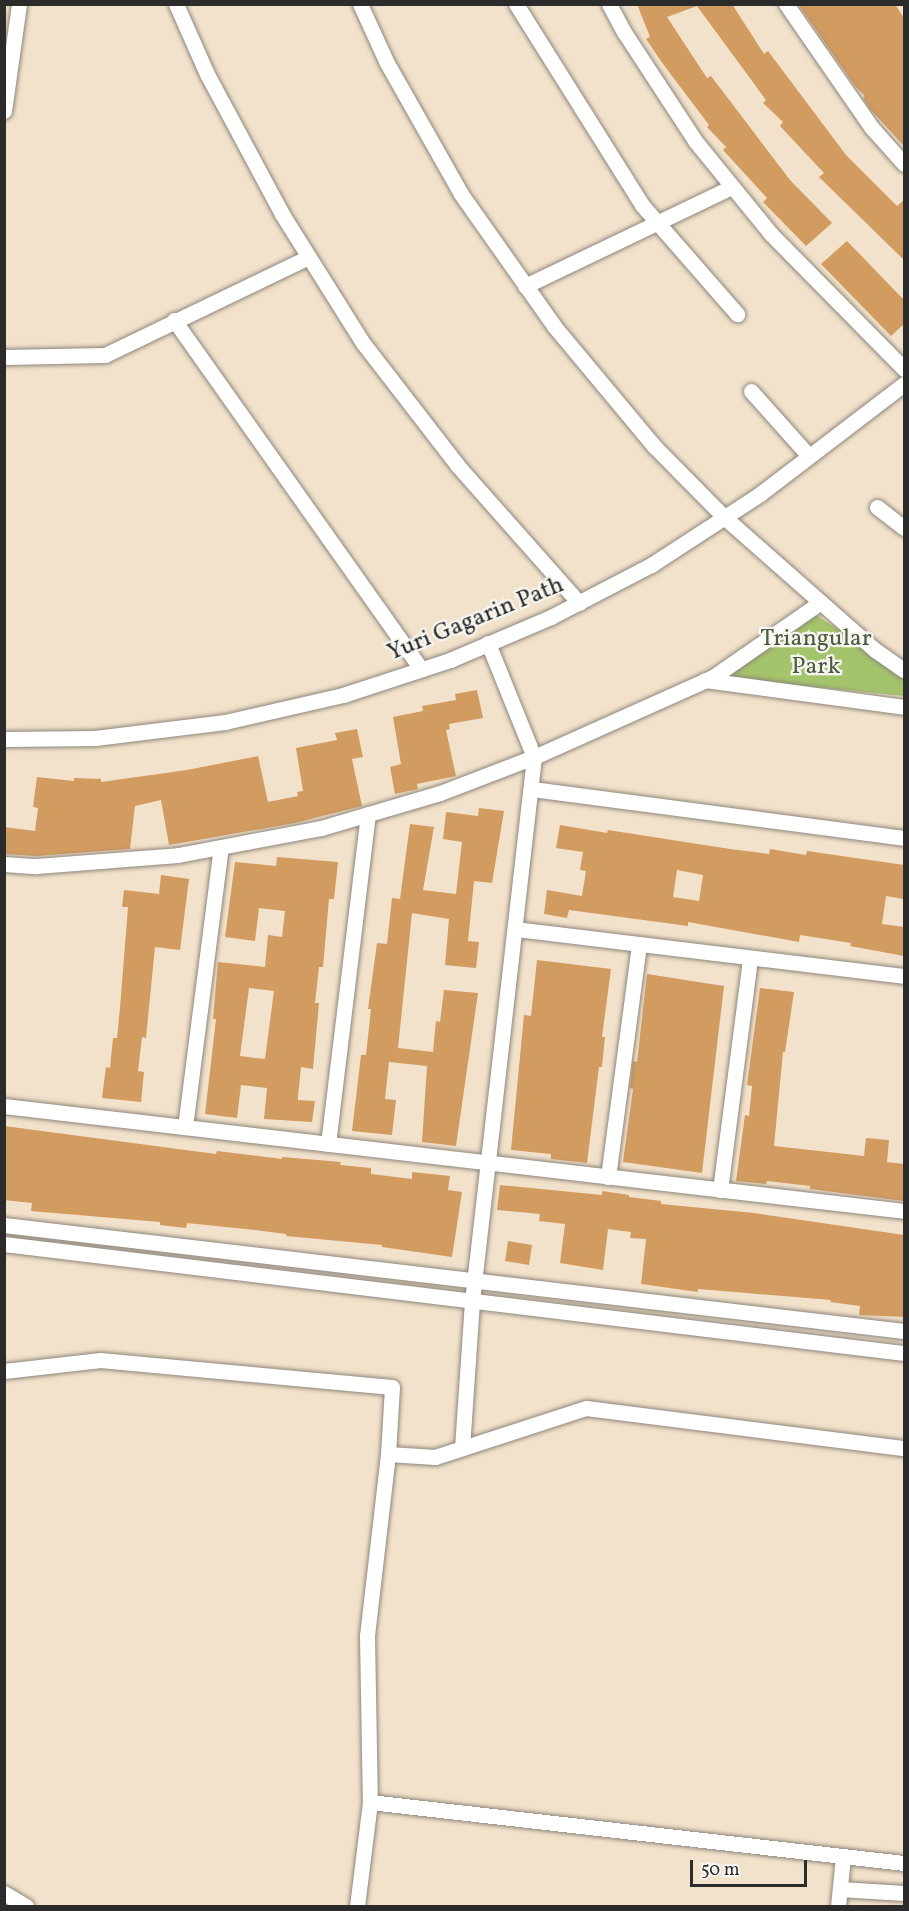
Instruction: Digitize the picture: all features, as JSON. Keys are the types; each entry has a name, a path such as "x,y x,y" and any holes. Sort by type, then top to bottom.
{"street":[{"path":"5,108 19,4"},
{"path":"176,4 207,75 282,213 363,343 458,466 579,603"},
{"path":"360,4 387,63 461,194 554,326 654,446 724,517 875,650 904,670"},
{"path":"516,4 636,195 736,314"},
{"path":"609,4 624,32 696,142 732,187 771,234 904,369"},
{"path":"786,4 872,128 904,164"},
{"path":"525,286 732,187"},
{"path":"4,357 105,355 309,257"},
{"path":"174,320 421,669"},
{"name":"Yuri Gagarin Path","path":"4,739 95,738 225,722 343,695 488,644 579,603 651,566 809,456 904,384"},
{"path":"751,391 809,456"},
{"path":"878,507 904,528"},
{"path":"4,864 36,866 178,855 321,828 440,793 534,757 705,680 820,602"},
{"path":"462,1448 474,1280 534,757 488,644"},
{"path":"705,680 904,707"},
{"path":"532,789 904,837"},
{"path":"328,1144 368,814"},
{"path":"185,1127 221,847"},
{"path":"516,929 904,976"},
{"path":"608,1177 639,944"},
{"path":"720,1190 750,958"},
{"path":"4,1106 904,1212"},
{"path":"4,1225 904,1331"},
{"path":"4,1244 904,1353"},
{"path":"4,1371 100,1360 392,1387 388,1454 367,1636 370,1802 357,1906"},
{"path":"388,1454 435,1457 585,1408 904,1448"},
{"path":"370,1802 904,1863"},
{"path":"838,1906 843,1857"},
{"path":"840,1888 904,1893"},
{"path":"4,1893 26,1906"}],"green space":[{"name":"Triangular Park","path":"816,615 904,672 904,696 713,677"}],"building":[{"path":"637,4 732,4 764,54 768,51 846,155 897,206 904,200 904,260 819,177 824,173 780,126 783,122 763,103 766,100 697,6 667,17 707,78 711,76 790,180 832,223 806,246 763,202 767,198 723,150 726,147 707,127 709,125 646,39 650,37"},
{"path":"798,4 895,4 904,18 904,146 870,109 863,98 865,96 855,86"},
{"path":"847,241 904,300 904,324 891,336 821,264"},
{"path":"477,690 483,718 449,724 450,729 446,730 456,776 417,784 418,789 395,794 390,767 401,764 393,717 423,711 422,706 456,700 455,694"},
{"path":"357,729 363,757 352,759 362,806 295,823 169,845 161,800 135,806 130,849 36,856 4,854 4,827 35,831 38,808 33,807 37,777 74,781 74,778 101,779 101,782 187,770 258,756 268,802 298,796 297,792 303,791 296,748 337,740 335,733"},
{"path":"479,808 504,811 492,883 474,881 468,941 479,942 476,968 445,965 449,919 412,913 398,1048 433,1052 436,1021 440,1022 444,990 478,993 456,1146 422,1142 427,1066 389,1062 385,1099 396,1100 392,1135 352,1131 361,1055 366,1055 371,1009 368,1009 377,943 387,944 392,898 400,899 410,824 434,827 423,890 456,894 462,842 443,839 446,812 478,816"},
{"path":"560,825 769,854 770,849 806,855 807,851 904,865 903,899 886,896 882,924 904,927 904,956 850,946 851,943 800,935 799,942 688,922 688,926 569,910 567,918 544,914 547,890 582,896 586,871 580,870 583,852 556,848","holes":["677,870 703,875 699,901 673,897"]},
{"path":"277,857 338,862 334,899 329,899 323,967 319,967 315,1003 319,1003 313,1069 301,1067 298,1097 298,1100 315,1101 312,1122 264,1119 267,1088 241,1085 237,1118 205,1114 216,1019 213,1019 218,962 265,967 268,935 282,937 285,911 259,908 255,941 225,937 235,862 276,866","holes":["249,988 274,991 265,1059 240,1056"]},
{"path":"161,875 189,879 180,950 155,947 146,1038 142,1037 138,1071 144,1072 141,1102 102,1098 106,1067 110,1068 113,1038 117,1038 128,907 122,907 124,890 159,894"},
{"path":"537,960 611,969 602,1037 605,1037 602,1067 599,1067 587,1163 551,1159 551,1154 511,1150 524,1015 531,1016"},
{"path":"647,974 724,986 702,1173 623,1162 633,1089 630,1088 633,1061 637,1062"},
{"path":"760,988 794,992 785,1052 783,1052 774,1146 864,1156 866,1138 889,1140 887,1162 904,1164 904,1201 810,1189 810,1186 767,1181 766,1184 736,1181 745,1115 749,1116 752,1086 747,1085"},
{"path":"4,1126 216,1154 217,1151 282,1159 282,1157 341,1162 340,1165 371,1168 371,1174 412,1179 412,1172 450,1176 448,1190 462,1192 452,1257 382,1247 382,1245 286,1236 286,1234 255,1230 187,1223 186,1228 160,1225 160,1222 31,1211 32,1203 4,1200"},
{"path":"500,1185 602,1195 602,1191 661,1201 661,1204 754,1213 904,1235 904,1317 859,1315 860,1306 830,1302 831,1300 698,1289 698,1292 641,1284 646,1239 630,1238 631,1232 608,1229 603,1270 560,1263 565,1224 539,1221 540,1214 497,1210"},
{"path":"508,1241 532,1245 529,1265 505,1261"}]}
